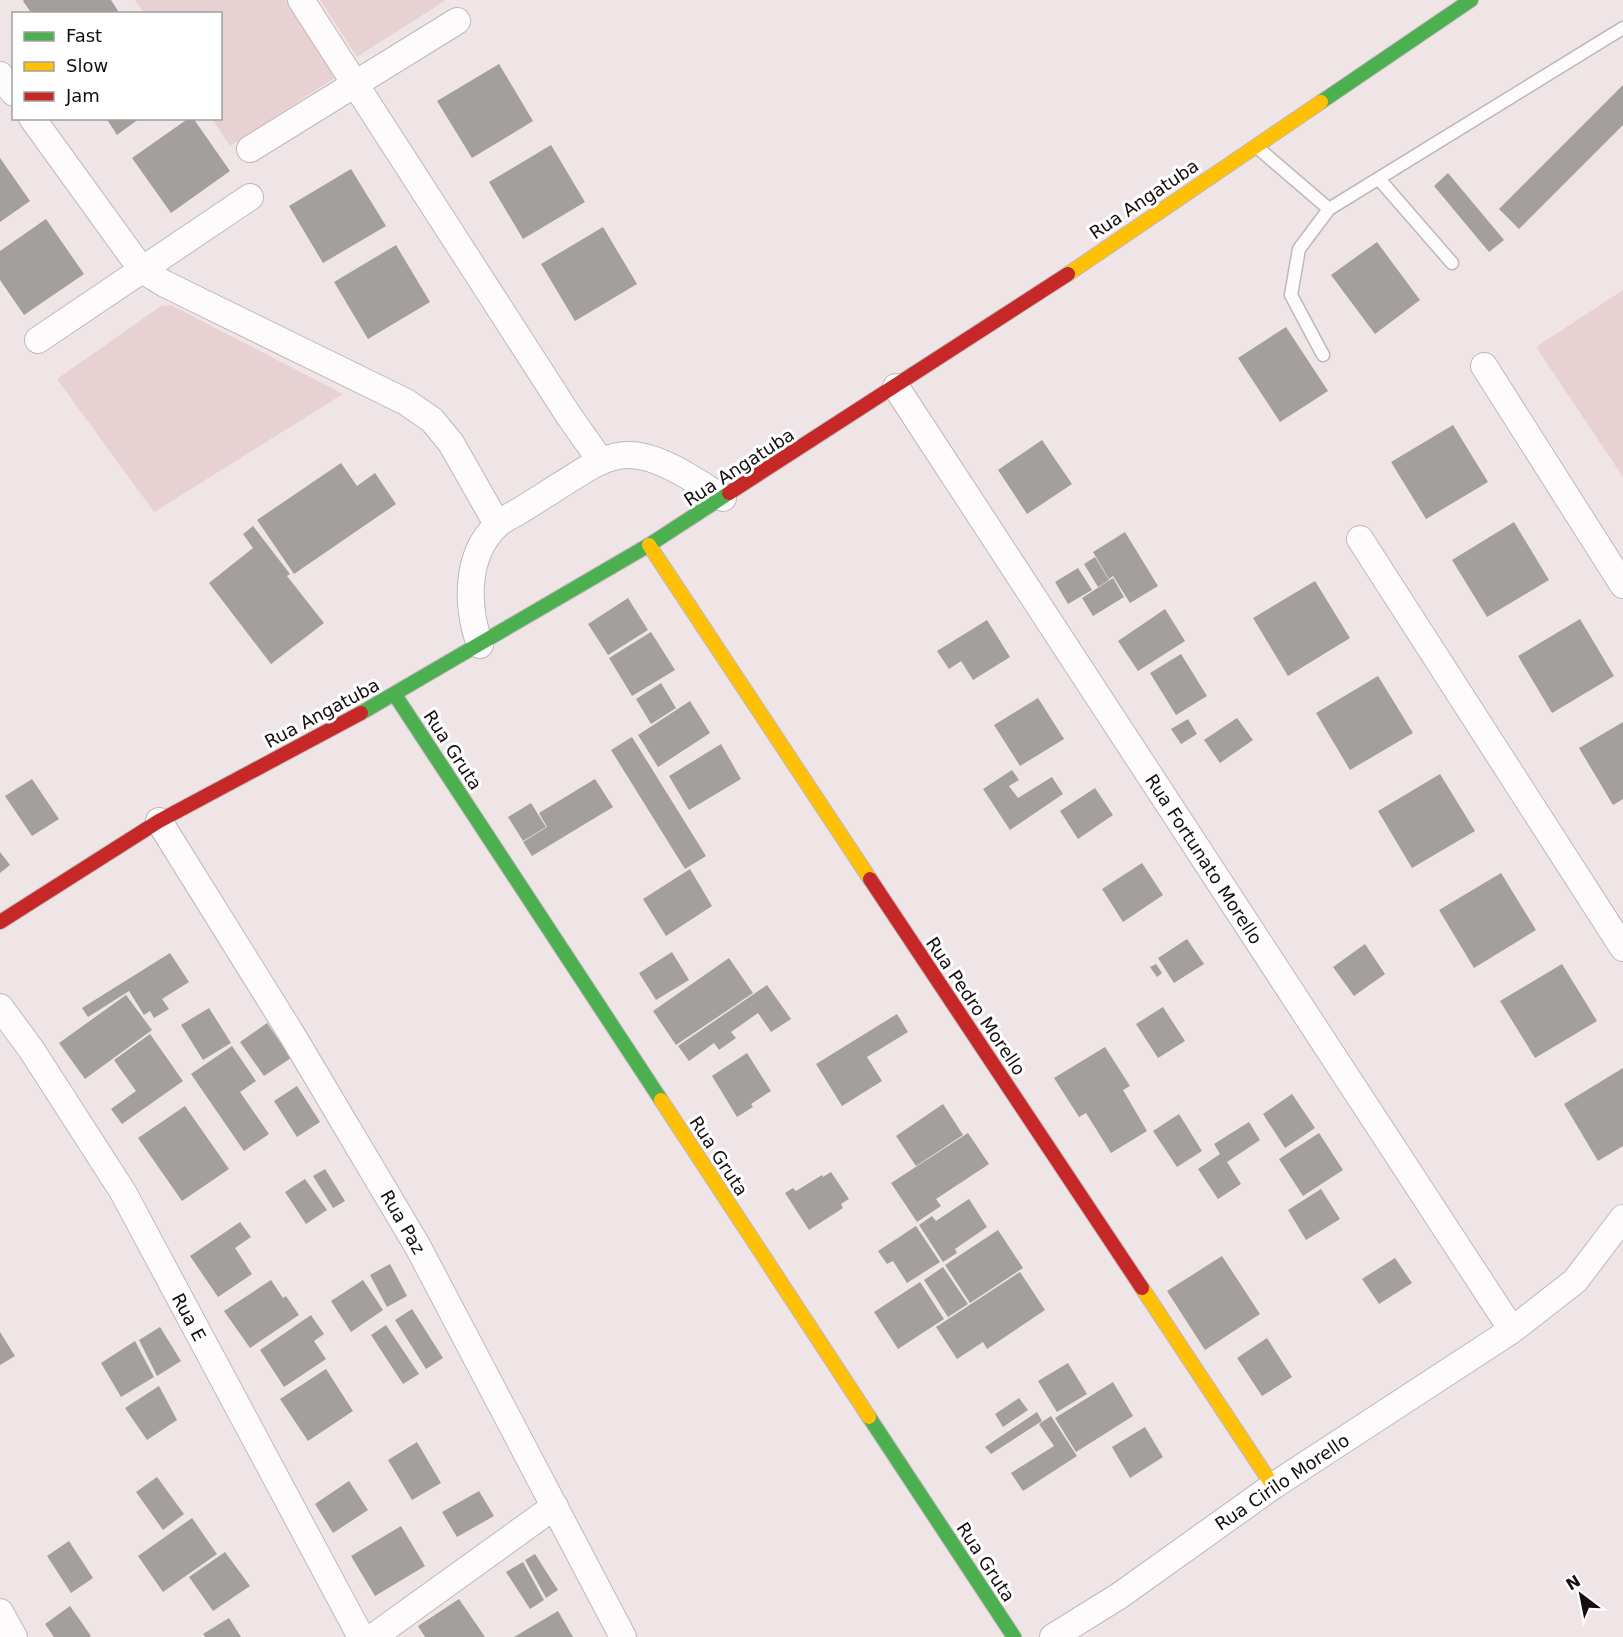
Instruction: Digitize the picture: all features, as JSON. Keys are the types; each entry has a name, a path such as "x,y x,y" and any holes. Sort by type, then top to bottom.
{"street":[{"path":"301,0 569,416 600,460"},
{"name":"Rua Angatuba","path":"0,922 159,821 395,694 649,545 1017,308 1254,145 1471,0"},
{"path":"250,149 457,21"},
{"path":"0,75 12,90"},
{"path":"33,120 142,270 165,284 406,402 432,420 451,442 497,524"},
{"path":"38,340 250,197"},
{"path":"1484,366 1623,585"},
{"name":"Rua Fortunato Morello","path":"897,387 1512,1330"},
{"path":"480,645 471,609 473,571 482,545 497,524 600,460 627,455 646,456 687,476 723,498"},
{"path":"1360,538 1623,948"},
{"name":"Rua Pedro Morello","path":"649,545 1273,1486"},
{"name":"Rua Gruta","path":"395,694 1014,1637"},
{"name":"Rua Paz","path":"159,821 294,1038 418,1247 623,1637"},
{"name":"Rua E","path":"0,1007 31,1049 123,1192 361,1637"},
{"name":"Rua Cirilo Morello","path":"1053,1637 1119,1596 1273,1486 1512,1330 1575,1281 1623,1218"},
{"path":"373,1637 555,1506"},
{"path":"0,1612 14,1637"}],"lane":[{"path":"1323,354 1292,296 1299,249 1329,209 1623,28"},
{"path":"1254,145 1329,209"},
{"path":"1379,179 1452,263"}],"shaded area":[{"path":"135,0 286,0 336,77 230,146 213,120 222,120 222,12 143,12"},
{"path":"320,0 446,0 357,57"},
{"path":"1623,290 1623,477 1536,347"},
{"path":"171,305 343,394 154,512 57,379 161,306"}],"building":[{"path":"111,0 119,12 31,12 23,1"},
{"path":"499,64 533,121 472,158 437,101"},
{"path":"1623,85 1623,125 1519,229 1499,209"},
{"path":"107,120 137,120 117,135"},
{"path":"186,120 194,120 230,171 171,213 132,158"},
{"path":"551,145 585,202 523,239 489,182"},
{"path":"0,158 30,201 0,222"},
{"path":"351,169 386,226 323,263 289,206"},
{"path":"1448,173 1504,240 1489,252 1434,186"},
{"path":"46,219 84,274 24,315 0,280 0,251"},
{"path":"603,227 637,284 575,321 541,264"},
{"path":"1377,242 1420,300 1375,334 1331,275"},
{"path":"396,245 430,302 368,339 334,282"},
{"path":"1286,327 1328,391 1280,422 1238,358"},
{"path":"1453,425 1488,482 1426,519 1391,462"},
{"path":"1042,440 1072,484 1027,514 998,470"},
{"path":"341,463 357,486 375,473 396,504 294,574 257,520"},
{"path":"1514,522 1549,580 1487,617 1452,560"},
{"path":"253,526 290,574 287,576 324,623 271,664 209,583 253,548 243,534"},
{"path":"1125,532 1158,586 1130,603 1113,576 1109,579 1093,552"},
{"path":"1095,557 1109,580 1098,587 1084,564"},
{"path":"1078,568 1092,590 1068,604 1055,582"},
{"path":"1113,578 1124,597 1093,616 1082,598"},
{"path":"1315,581 1350,638 1288,676 1253,618"},
{"path":"628,598 648,630 608,655 588,624"},
{"path":"1165,609 1185,641 1138,671 1118,641"},
{"path":"1580,619 1614,676 1552,713 1518,656"},
{"path":"987,620 1010,657 973,680 961,661 949,669 937,651"},
{"path":"651,632 675,670 632,696 609,658"},
{"path":"1181,654 1207,696 1176,715 1150,673"},
{"path":"1378,676 1413,733 1350,770 1316,713"},
{"path":"661,683 676,708 651,724 636,699"},
{"path":"1038,698 1064,739 1020,766 994,725"},
{"path":"690,701 710,733 658,767 638,735"},
{"path":"1237,718 1253,740 1220,763 1204,740"},
{"path":"1188,719 1197,734 1181,744 1171,729"},
{"path":"1623,722 1623,799 1613,805 1579,748"},
{"path":"632,737 706,856 685,869 611,750"},
{"path":"721,744 741,779 689,810 669,776"},
{"path":"1012,770 1019,780 1009,786 1018,798 1052,777 1063,794 1010,830 983,789"},
{"path":"1440,774 1475,831 1412,868 1378,811"},
{"path":"32,779 59,819 32,836 5,796"},
{"path":"595,779 613,807 532,856 523,842 547,827 539,813"},
{"path":"1095,788 1113,815 1078,839 1060,811"},
{"path":"531,803 546,827 523,841 508,817"},
{"path":"0,852 10,865 0,873"},
{"path":"1142,863 1163,895 1123,922 1102,889"},
{"path":"690,869 712,906 666,936 643,899"},
{"path":"1501,873 1536,930 1474,968 1439,910"},
{"path":"1187,939 1204,964 1174,983 1158,958"},
{"path":"1365,944 1385,974 1354,996 1333,967"},
{"path":"672,952 689,980 656,1000 639,973"},
{"path":"170,953 189,982 162,999 169,1009 154,1018 150,1011 144,1015 129,991 88,1017 82,1008"},
{"path":"729,958 753,993 676,1045 653,1011"},
{"path":"1156,964 1162,973 1157,977 1150,967"},
{"path":"1562,964 1597,1021 1535,1058 1500,1001"},
{"path":"767,985 791,1019 771,1032 758,1013 731,1032 736,1038 719,1050 714,1043 689,1061 678,1046"},
{"path":"126,995 152,1030 85,1079 59,1043"},
{"path":"1163,1007 1185,1041 1158,1058 1136,1024"},
{"path":"209,1008 231,1043 203,1060 181,1025"},
{"path":"897,1014 908,1032 867,1057 882,1081 842,1106 816,1064"},
{"path":"267,1023 291,1058 264,1076 240,1042"},
{"path":"150,1034 183,1081 122,1124 111,1109 136,1091 114,1060"},
{"path":"232,1046 256,1081 240,1092 269,1134 244,1151 191,1074"},
{"path":"1105,1047 1130,1086 1123,1090 1147,1131 1111,1153 1086,1113 1079,1117 1054,1078"},
{"path":"747,1053 771,1091 751,1104 753,1107 737,1117 712,1076"},
{"path":"1623,1068 1623,1146 1598,1161 1564,1104"},
{"path":"297,1086 320,1122 297,1137 274,1101"},
{"path":"1292,1094 1315,1128 1285,1148 1263,1114"},
{"path":"943,1104 963,1135 916,1166 896,1136"},
{"path":"185,1106 229,1169 182,1201 138,1138"},
{"path":"1179,1114 1202,1151 1177,1167 1153,1131"},
{"path":"1249,1122 1260,1140 1227,1162 1241,1184 1218,1199 1198,1169 1220,1154 1214,1144"},
{"path":"968,1133 989,1164 936,1199 941,1206 917,1222 891,1183"},
{"path":"1319,1133 1343,1170 1303,1196 1279,1159"},
{"path":"325,1169 345,1201 333,1208 313,1176"},
{"path":"831,1172 849,1199 841,1204 843,1208 809,1230 785,1193 793,1188 796,1191"},
{"path":"305,1179 327,1210 306,1224 285,1192"},
{"path":"1321,1189 1340,1219 1306,1240 1288,1210"},
{"path":"969,1199 987,1227 955,1249 957,1253 943,1262 919,1225 932,1216 936,1221"},
{"path":"240,1222 251,1237 235,1248 252,1274 218,1297 190,1256"},
{"path":"916,1226 940,1262 907,1283 893,1261 887,1264 878,1251"},
{"path":"998,1230 1023,1268 970,1303 945,1265"},
{"path":"1222,1256 1260,1314 1205,1350 1167,1291"},
{"path":"1395,1258 1412,1283 1379,1304 1362,1279"},
{"path":"390,1264 407,1296 387,1307 370,1275"},
{"path":"943,1267 968,1304 948,1317 924,1280"},
{"path":"1020,1272 1045,1310 987,1349 983,1342 957,1359 936,1327"},
{"path":"271,1280 283,1298 286,1296 299,1315 250,1348 224,1311"},
{"path":"363,1280 383,1310 351,1332 331,1301"},
{"path":"920,1282 944,1319 898,1349 874,1312"},
{"path":"412,1309 443,1358 426,1369 395,1320"},
{"path":"311,1315 324,1334 314,1341 326,1359 284,1387 260,1350"},
{"path":"386,1325 419,1374 403,1384 371,1335"},
{"path":"160,1327 181,1361 157,1376 139,1340"},
{"path":"0,1332 15,1356 0,1365"},
{"path":"1267,1338 1292,1377 1262,1396 1237,1358"},
{"path":"135,1341 154,1377 121,1397 101,1363"},
{"path":"1068,1363 1087,1394 1057,1412 1038,1381"},
{"path":"326,1369 353,1411 308,1441 280,1399"},
{"path":"1113,1382 1133,1416 1076,1452 1055,1418"},
{"path":"159,1386 177,1420 147,1440 125,1408"},
{"path":"1019,1398 1028,1410 1003,1427 995,1414"},
{"path":"1037,1412 1042,1421 991,1454 985,1447"},
{"path":"1051,1416 1077,1456 1023,1491 1011,1473 1054,1446 1039,1424"},
{"path":"1145,1427 1163,1457 1130,1478 1112,1447"},
{"path":"417,1442 441,1483 412,1500 388,1460"},
{"path":"157,1477 184,1514 163,1530 136,1492"},
{"path":"349,1481 368,1510 333,1533 315,1504"},
{"path":"479,1491 494,1516 457,1537 442,1512"},
{"path":"192,1518 217,1554 163,1592 138,1556"},
{"path":"401,1526 425,1566 375,1596 351,1556"},
{"path":"69,1541 93,1578 71,1593 47,1556"},
{"path":"225,1552 250,1586 213,1611 189,1577"},
{"path":"535,1554 558,1590 546,1598 525,1560"},
{"path":"523,1562 544,1600 530,1609 506,1572"},
{"path":"459,1599 485,1637 425,1637 418,1626"},
{"path":"70,1606 91,1636 54,1637 45,1624"},
{"path":"558,1611 573,1637 514,1637"},
{"path":"229,1618 241,1637 205,1637 203,1634"}],"traffic: fast":[{"path":"1321,102 1471,0"},
{"path":"361,713 649,545 729,493"},
{"path":"395,695 661,1100"},
{"path":"869,1417 1014,1637"}],"traffic: slow":[{"path":"1068,274 1321,102"},
{"path":"649,545 870,879"},
{"path":"661,1100 869,1417"},
{"path":"1142,1288 1273,1486"}],"traffic: jam":[{"path":"729,493 1068,274"},
{"path":"0,922 159,821 361,713"},
{"path":"870,879 1142,1288"}]}
